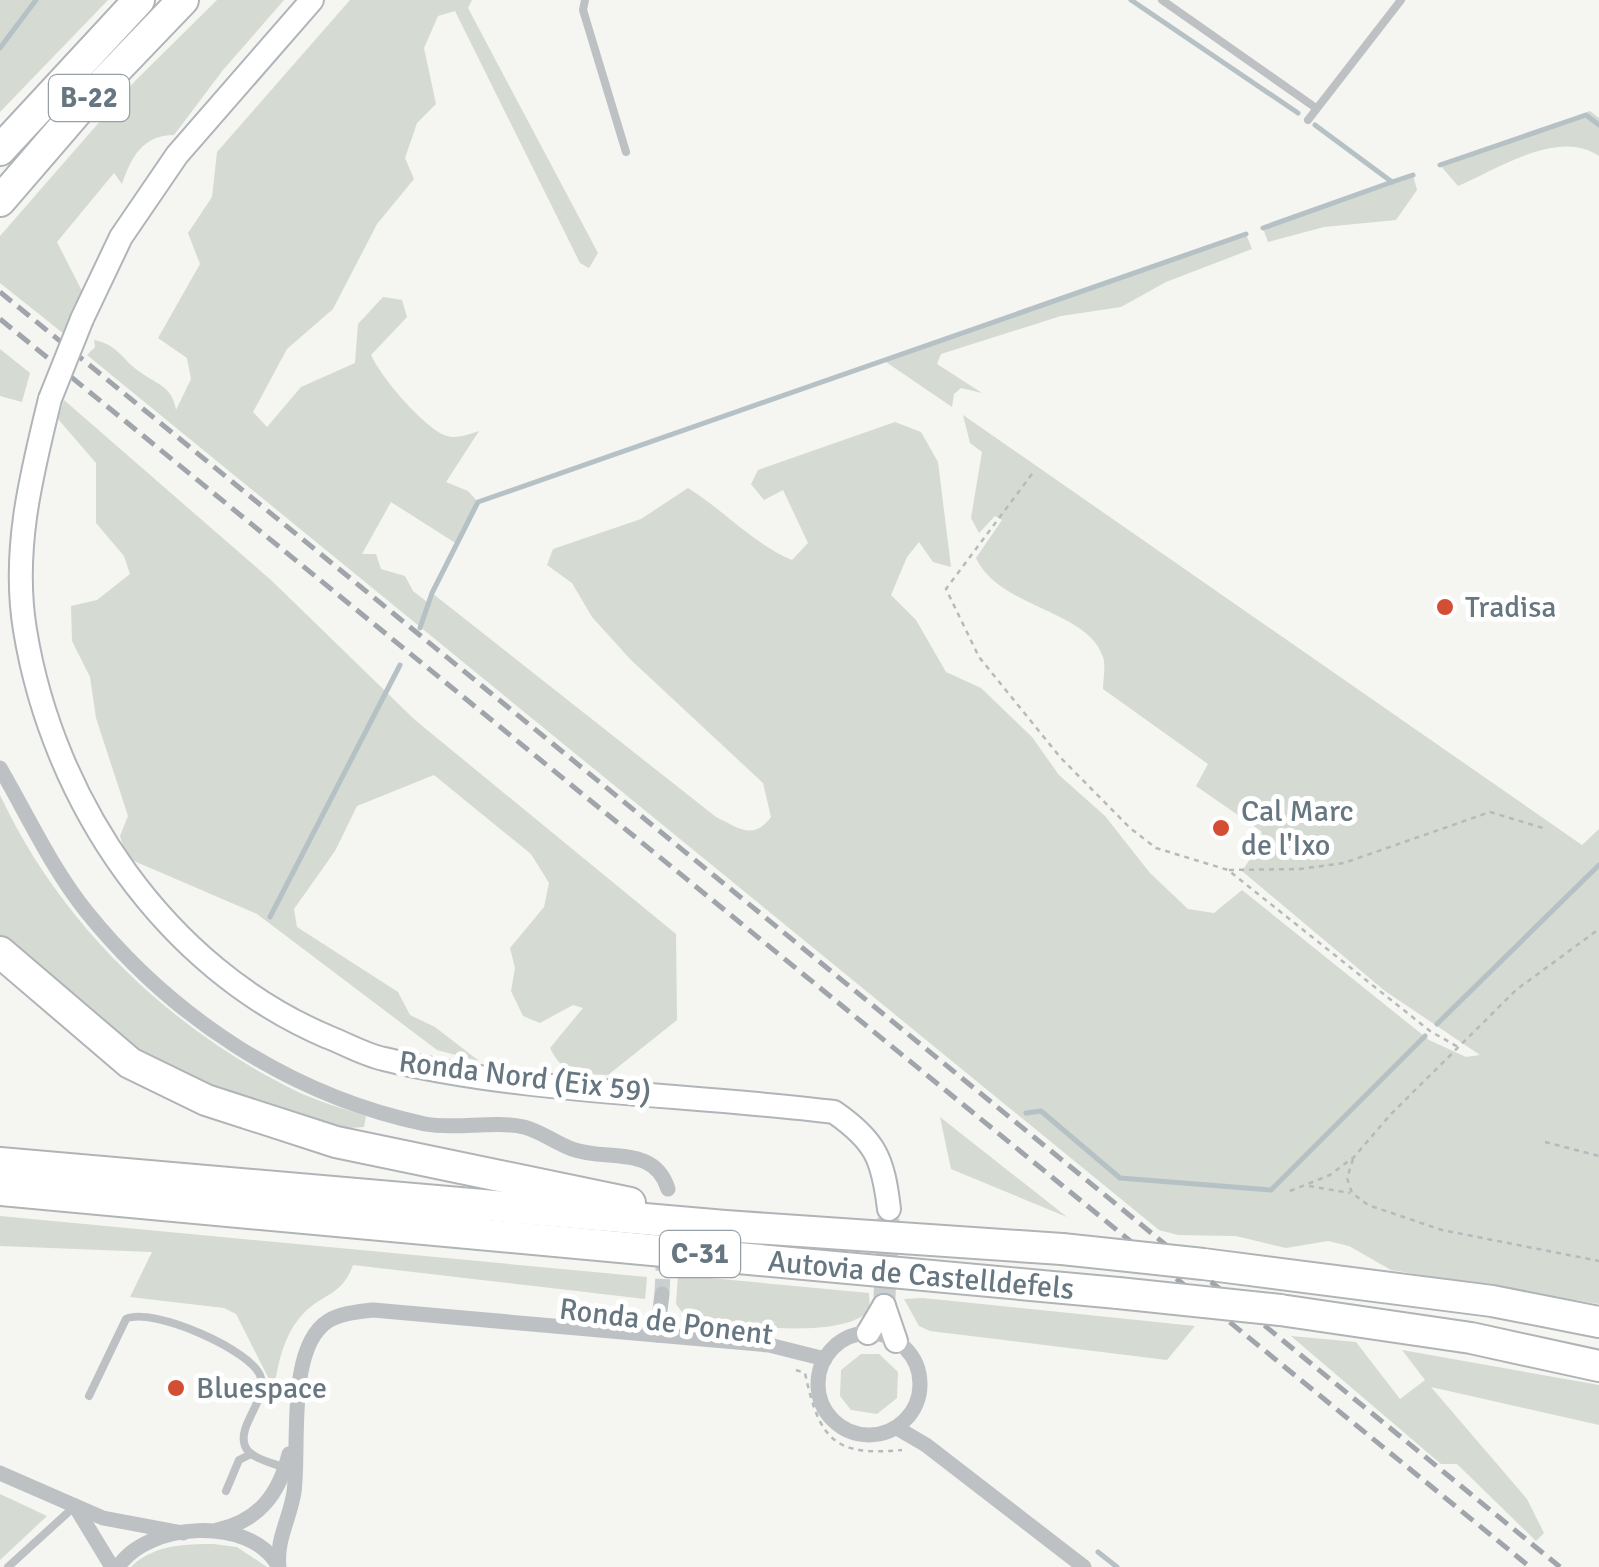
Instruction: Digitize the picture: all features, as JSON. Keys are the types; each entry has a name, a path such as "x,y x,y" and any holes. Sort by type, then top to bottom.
{"highway":[{"name":"B-22","path":"0,150 139,0"},
{"name":"B-22","path":"0,201 87,100 183,0"},
{"path":"0,952 130,1063 206,1100 336,1142 556,1185 725,1226"},
{"name":"Autovia de Castelldefels","path":"0,1162 725,1226 1062,1249 1492,1302 1599,1322"},
{"name":"Autovia de Castelldefels","path":"0,1190 1280,1310 1471,1338 1599,1366"},
{"path":"0,1206 185,1207"}],"main road":[{"name":"Ronda Nord (Eix 59)","path":"312,0 177,155 121,237 50,399 24,501 20,566 24,628 39,693 61,758 147,904 202,960 288,1020 381,1059 504,1078 834,1112 863,1132 877,1151 889,1208"},
{"path":"868,1333 884,1306 896,1341"}],"street":[{"path":"0,768 23,814 86,910 163,992 230,1043 281,1074 428,1124 524,1127 576,1151 649,1161 662,1171 668,1189"},
{"path":"657,1334 662,1294"},
{"name":"Ronda de Ponent","path":"296,1426 305,1352 314,1334 329,1320 373,1310 769,1345 825,1359"},
{"path":"868,1333 843,1340 825,1359 818,1390 831,1418 858,1434 873,1436 897,1428 912,1412 920,1384 917,1367 896,1341"},
{"path":"912,1412 926,1445"},
{"path":"74,1506 115,1567 150,1540 232,1526 257,1513 270,1500 285,1468 296,1426"},
{"path":"279,1567 280,1534 294,1489 296,1426"},
{"path":"897,1428 926,1445 1084,1567"},
{"path":"0,1473 74,1506 142,1528 183,1533"},
{"path":"204,1532 254,1543 279,1567"}],"lane":[{"path":"585,0 584,10 626,152"},
{"path":"1162,0 1316,108"},
{"path":"1308,120 1401,0"},
{"path":"89,1396 126,1319 135,1314 165,1318 252,1361 261,1377 262,1393 244,1437 251,1454 285,1468"},
{"path":"226,1490 239,1460 251,1454"},
{"path":"8,1567 74,1506"}],"path":[{"path":"1032,474 946,589 979,657 1060,757 1130,828 1156,848 1228,870 1300,869 1344,863 1490,812 1543,828"},
{"path":"1228,870 1430,1032 1458,1047"},
{"path":"1290,1191 1330,1175 1354,1158 1391,1114 1516,990 1599,928"},
{"path":"1546,1142 1599,1156"},
{"path":"1352,1193 1346,1178 1354,1158"},
{"path":"1306,1185 1352,1193 1368,1204 1442,1230 1599,1262"},
{"name":"Ronda de Ponent","path":"790,1368 805,1373 814,1415 829,1438 856,1453 906,1450"}],"shaded area":[{"path":"0,0 108,0 0,112"},
{"path":"217,0 284,0 223,70 174,135 146,143 134,157 122,184 114,173 57,242 84,295 69,338 0,283 0,236 136,80"},
{"path":"350,0 472,0 468,8 598,253 589,268 580,263 455,11 438,16 424,48 436,104 417,123 405,158 414,179 377,224 333,309 287,349 253,412 267,427 301,387 355,363 358,324 383,297 402,300 407,317 371,355 401,397 431,427 449,437 479,431 446,482 468,491 478,502 457,544 391,502 362,554 376,554 381,569 405,576 413,591 427,602 432,593 716,817 745,830 758,829 771,817 763,783 631,660 592,617 572,583 547,565 553,549 641,519 688,488 764,545 792,560 808,543 783,490 764,500 751,484 758,470 895,422 921,432 938,462 951,567 933,562 919,542 907,557 891,595 916,620 946,672 981,688 1032,737 1059,775 1105,816 1150,873 1188,909 1214,913 1242,890 1429,1040 1466,1057 1480,1055 1385,991 1242,871 1263,840 1261,831 1196,786 1208,764 1103,689 1103,657 1094,641 1080,629 1003,588 987,575 976,558 1002,520 995,516 979,533 971,518 982,452 970,443 963,415 1582,845 1599,829 1599,1304 1391,1270 1349,1246 1328,1241 1286,1248 1236,1236 1178,1235 1159,1230 87,355 95,347 94,340 109,345 168,392 176,410 191,379 187,358 158,338 200,264 188,233 212,197 217,152"},
{"path":"1590,111 1599,118 1599,156 1566,146 1547,149 1458,186 1440,165"},
{"path":"1413,175 1417,190 1396,220 1324,227 1268,242 1263,228"},
{"path":"1246,234 1252,249 1166,282 1121,307 1061,316 941,354 937,364 982,393 961,388 954,394 952,407 886,362"},
{"path":"0,349 30,373 22,402 0,396"},
{"path":"64,400 272,581 415,720 676,934 677,1020 608,1075 580,1073 561,1064 550,1048 583,1008 573,1005 540,1023 523,1016 511,991 515,968 510,948 544,907 549,883 531,854 434,775 357,806 335,851 294,909 297,927 398,992 410,1015 435,1027 479,1061 437,1050 257,914 127,858 120,836 128,816 96,718 90,677 72,641 71,606 97,600 130,574 124,556 96,523 96,463 58,419"},
{"path":"0,795 53,886 122,967 161,1003 248,1065 302,1094 366,1116 364,1127 321,1130 148,1061 0,938"},
{"path":"940,1117 1067,1217 951,1169"},
{"path":"0,1216 647,1277 645,1299 353,1265 337,1289 296,1322 283,1349 274,1389 236,1314 224,1308 130,1297 152,1252 0,1246"},
{"path":"678,1275 869,1293 870,1309 857,1319 811,1328 755,1327 687,1319 676,1304"},
{"path":"904,1299 1195,1326 1167,1360 930,1331 919,1326"},
{"path":"1291,1336 1356,1342 1400,1399 1425,1380 1402,1350 1599,1385 1599,1425 1431,1387 1527,1499 1544,1533 1536,1541 1457,1464 1441,1464"},
{"path":"861,1354 879,1354 898,1372 897,1398 877,1414 851,1410 840,1396 841,1370"},
{"path":"0,1494 47,1516 0,1560"},
{"path":"213,1544 237,1547 267,1567 131,1567 159,1550"}],"waterway":[{"path":"0,48 36,0"},
{"path":"1131,0 1298,113"},
{"path":"1440,165 1586,115 1599,125"},
{"path":"1315,125 1392,182 1413,175"},
{"path":"1263,228 1392,182"},
{"path":"420,628 432,593 478,502 1246,234"},
{"path":"270,917 400,665"},
{"path":"1437,1024 1599,865"},
{"path":"1026,1113 1041,1111 1120,1178 1271,1190 1425,1036"},
{"path":"1098,1552 1117,1567"}],"tunnel":[{"path":"884,1306 889,1209"},
{"path":"662,1294 664,1248"}],"railway":[{"path":"0,292 1560,1567"},
{"path":"0,319 1530,1567"}],"place":[{"name":"Tradisa","path":"1445,607"},
{"name":"Cal Marc de l'Ixo","path":"1221,828"},
{"name":"Bluespace","path":"176,1388"}]}
